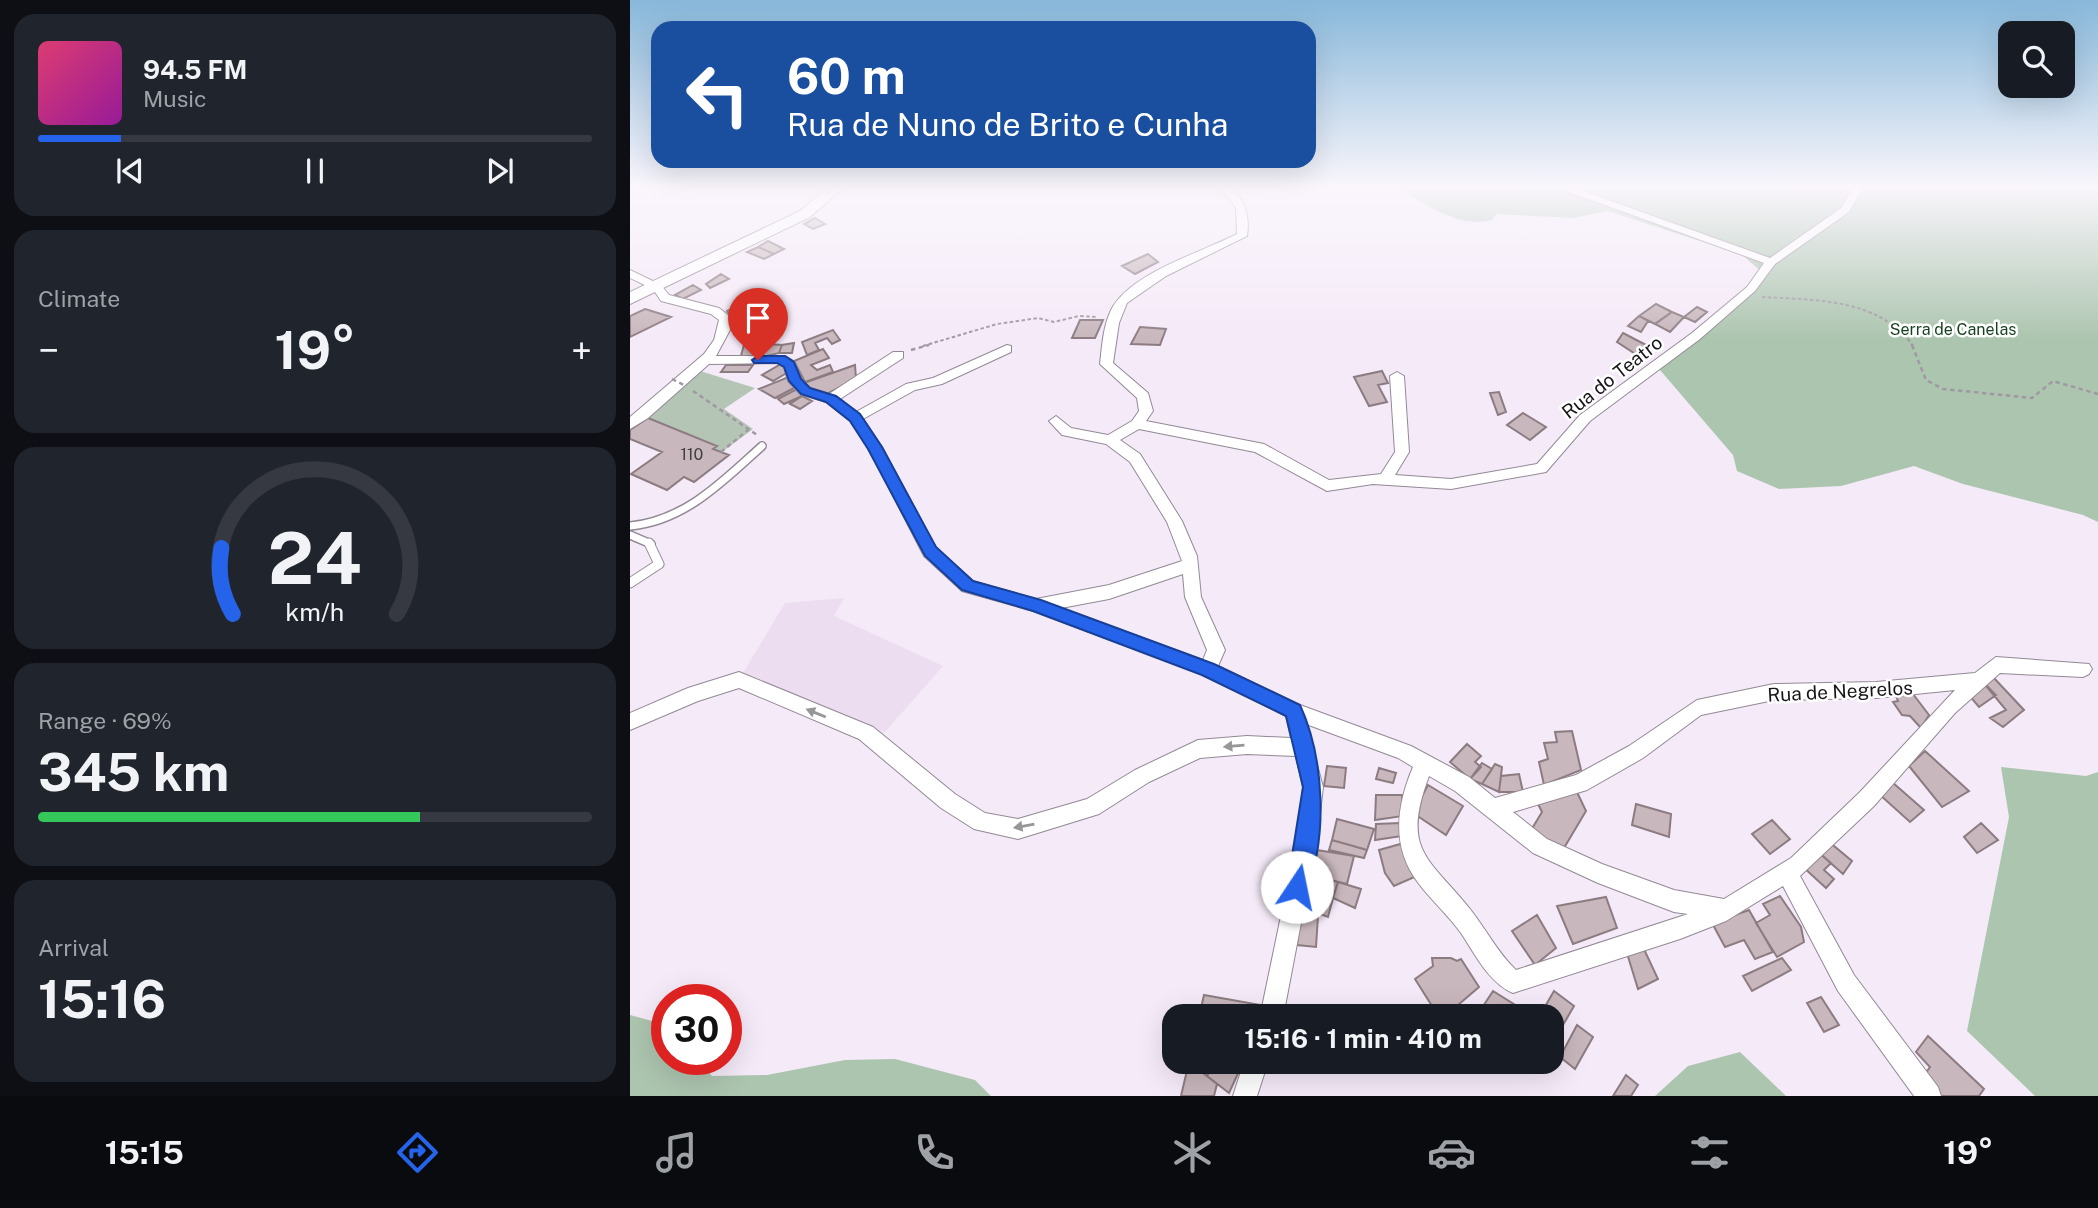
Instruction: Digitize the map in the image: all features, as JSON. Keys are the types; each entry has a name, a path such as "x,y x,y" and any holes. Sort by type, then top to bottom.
{"main road":[{"path":"630,299 757,237"}],"street":[{"path":"1110,440 1137,424 1146,411 1143,396 1106,364 1115,320 1122,303 1143,285 1240,237"},
{"path":"1701,237 1771,262"},
{"name":"Rua do Teatro","path":"1137,424 1259,448 1326,486 1385,480 1451,484 1541,468 1585,418 1696,335 1742,297 1771,262 1806,237"},
{"path":"630,273 657,286 666,299 715,311 725,319 724,332 709,360 633,418"},
{"path":"855,418 911,387 937,380 1007,349"},
{"path":"831,399 898,355"},
{"path":"709,360 780,359 790,365 795,381 805,391 831,399 855,418 875,447 930,552 968,586 1035,605 1208,669 1294,711 1404,752 1462,784 1540,846 1598,873 1674,901 1726,910"},
{"path":"1385,480 1402,452 1397,376"},
{"path":"1056,421 1067,432 1110,440 1135,458 1174,521 1189,565 1193,597 1216,650 1208,669"},
{"path":"1035,605 1109,592 1189,565"},
{"name":"Rua de Negrelos","path":"1492,808 1580,783 1636,752 1697,708 1774,692 1876,690 1980,680 1996,665 2083,669"},
{"path":"630,722 694,694 739,680 866,733 948,801 981,822 1018,829 1092,807 1142,776 1198,749 1247,745 1302,747"},
{"path":"1424,765 1413,789 1407,831 1419,867 1463,918 1503,974 1513,982 1680,928 1726,910 1798,865 1867,799 1949,707 1980,680"},
{"path":"1273,1004 1307,839 1313,787 1294,711"},
{"path":"1787,872 1846,984 1929,1096"},
{"path":"1245,1096 1252,1074"}],"lane":[{"path":"630,526 643,526 695,503 763,443"},
{"path":"630,535 649,539 655,548 659,564 630,583"}],"path":[{"path":"1742,297 1810,299 1866,309 1895,326 1912,345 1926,380 1943,389 2032,398 2053,381 2098,394"},
{"path":"898,355 997,324 1038,318 1054,322 1079,316 1115,320"},
{"path":"672,379 749,429 763,443"},
{"path":"720,452 749,429"}],"shaded area":[{"path":"844,598 834,616 943,666 884,733 743,673 785,603"}],"green space":[{"name":"Serra de Canelas","path":"1688,237 2098,237 2098,522 2083,515 1963,484 1914,466 1841,486 1779,489 1737,471 1733,455 1654,363 1716,322 1762,272 1741,254"},
{"path":"700,371 755,388 724,409 753,429 722,452 713,449 717,445 648,418"},
{"path":"2001,767 2086,776 2098,772 2098,1096 2035,1096 1967,1031 2009,817"},
{"path":"630,1015 651,1021 651,1075 767,1075 845,1060 895,1059 975,1080 991,1096 630,1096"},
{"path":"1740,1052 1786,1096 1655,1096 1688,1066"}],"building":[{"path":"768,241 784,249 774,254 758,247"},
{"path":"758,247 774,254 764,259 747,252"},
{"path":"1148,254 1158,262 1135,274 1122,266"},
{"path":"721,274 729,279 710,288 706,284"},
{"path":"693,285 701,290 683,299 675,295"},
{"path":"747,301 751,307 747,308 752,315 735,321 727,311"},
{"path":"1656,304 1672,312 1655,324 1639,316"},
{"path":"1697,307 1707,312 1695,322 1684,317"},
{"path":"645,309 671,317 630,337 630,316"},
{"path":"1672,312 1684,317 1670,332 1655,324"},
{"path":"1639,316 1648,321 1641,332 1628,326"},
{"path":"1080,320 1103,320 1095,338 1072,338"},
{"path":"1140,327 1166,329 1160,345 1131,344"},
{"path":"833,330 840,340 832,344 827,338 815,343 819,350 807,355 802,342"},
{"path":"1623,333 1648,346 1637,355 1617,342"},
{"path":"768,339 762,357 740,359 744,345"},
{"path":"794,343 792,353 779,353 782,345"},
{"path":"766,344 782,345 779,353 762,357"},
{"path":"823,349 829,358 811,365 817,370 830,365 833,372 805,382 794,361"},
{"path":"781,364 790,371 773,381 762,375"},
{"path":"726,365 753,365 748,372 721,372"},
{"path":"855,365 856,379 825,395 808,390 804,383"},
{"path":"1382,371 1388,383 1378,385 1387,402 1369,406 1354,377"},
{"path":"791,376 796,387 775,398 759,389"},
{"path":"797,389 802,396 784,404 778,399"},
{"path":"1499,392 1506,412 1498,415 1490,393"},
{"path":"802,396 812,401 800,409 790,404"},
{"path":"1523,413 1546,427 1530,440 1507,425"},
{"path":"648,418 717,446 713,449 729,455 694,482 684,477 667,490 631,474 662,452 630,439 630,430"},
{"path":"1993,677 2024,710 2003,727 1990,718 2006,710 1982,681"},
{"path":"1982,681 1996,695 1979,707 1968,694"},
{"path":"1913,694 1929,715 1921,728 1910,716 1902,715 1893,702 1898,701 1896,696"},
{"path":"1572,731 1581,770 1544,785 1539,762 1548,759 1544,743 1557,742 1555,732"},
{"path":"1467,744 1481,756 1475,762 1481,767 1470,779 1450,762"},
{"path":"1925,751 1969,791 1942,807 1909,766"},
{"path":"1482,763 1492,769 1482,784 1470,779"},
{"path":"1495,764 1502,767 1499,792 1482,784"},
{"path":"1327,766 1346,768 1344,788 1324,786"},
{"path":"1379,768 1396,773 1393,783 1376,779"},
{"path":"1519,774 1523,792 1499,792 1501,776"},
{"path":"1892,782 1924,810 1910,822 1879,794"},
{"path":"1428,785 1463,806 1446,835 1413,813"},
{"path":"1576,790 1586,811 1561,853 1530,832 1542,812 1537,802"},
{"path":"1376,795 1402,795 1403,816 1375,820"},
{"path":"1636,804 1671,814 1669,837 1632,825"},
{"path":"1337,819 1374,829 1367,850 1332,840"},
{"path":"1772,820 1790,839 1770,854 1752,834"},
{"path":"1400,823 1402,836 1375,840 1376,824"},
{"path":"1981,823 1998,840 1977,853 1964,837"},
{"path":"1332,840 1367,850 1364,858 1329,850"},
{"path":"1828,841 1852,861 1843,874 1817,851"},
{"path":"1404,843 1419,875 1394,886 1385,873 1379,850"},
{"path":"1317,850 1354,856 1347,884 1310,875"},
{"path":"1817,851 1831,863 1824,870 1834,879 1826,888 1803,867"},
{"path":"1310,875 1338,882 1333,898 1306,888"},
{"path":"1338,882 1361,889 1355,908 1333,898"},
{"path":"1306,888 1333,898 1328,917 1301,907"},
{"path":"1780,896 1801,927 1804,942 1777,957 1756,923 1770,915 1763,904"},
{"path":"1606,897 1617,928 1573,944 1557,906"},
{"path":"1749,910 1773,952 1755,959 1744,940 1725,947 1712,923"},
{"path":"1300,914 1318,916 1316,947 1297,945"},
{"path":"1537,915 1556,948 1535,965 1512,931"},
{"path":"1642,945 1658,979 1638,989 1626,950"},
{"path":"1432,958 1451,958 1457,961 1461,959 1479,987 1459,1004 1431,1004 1415,979 1433,966"},
{"path":"1782,958 1791,970 1752,991 1743,976"},
{"path":"1493,991 1514,1004 1484,1004"},
{"path":"1554,991 1574,1006 1564,1023 1564,1004 1546,1004"},
{"path":"1204,995 1255,1004 1202,1004"},
{"path":"1821,997 1839,1025 1824,1032 1807,1003"},
{"path":"1577,1025 1593,1037 1575,1069 1564,1060 1564,1049"},
{"path":"1928,1036 1984,1089 1979,1096 1934,1096 1925,1074 1930,1067 1916,1052"},
{"path":"1186,1074 1204,1074 1217,1084 1214,1096 1181,1096"},
{"path":"1208,1074 1238,1074 1229,1093 1207,1076"},
{"path":"1626,1075 1638,1085 1631,1096 1613,1096"}],"route":[{"path":"758,360 780,359 790,365 795,381 805,391 831,399 855,418 875,447 930,552 968,586 1035,605 1208,669 1294,711 1313,787 1307,839 1297,887"}]}
